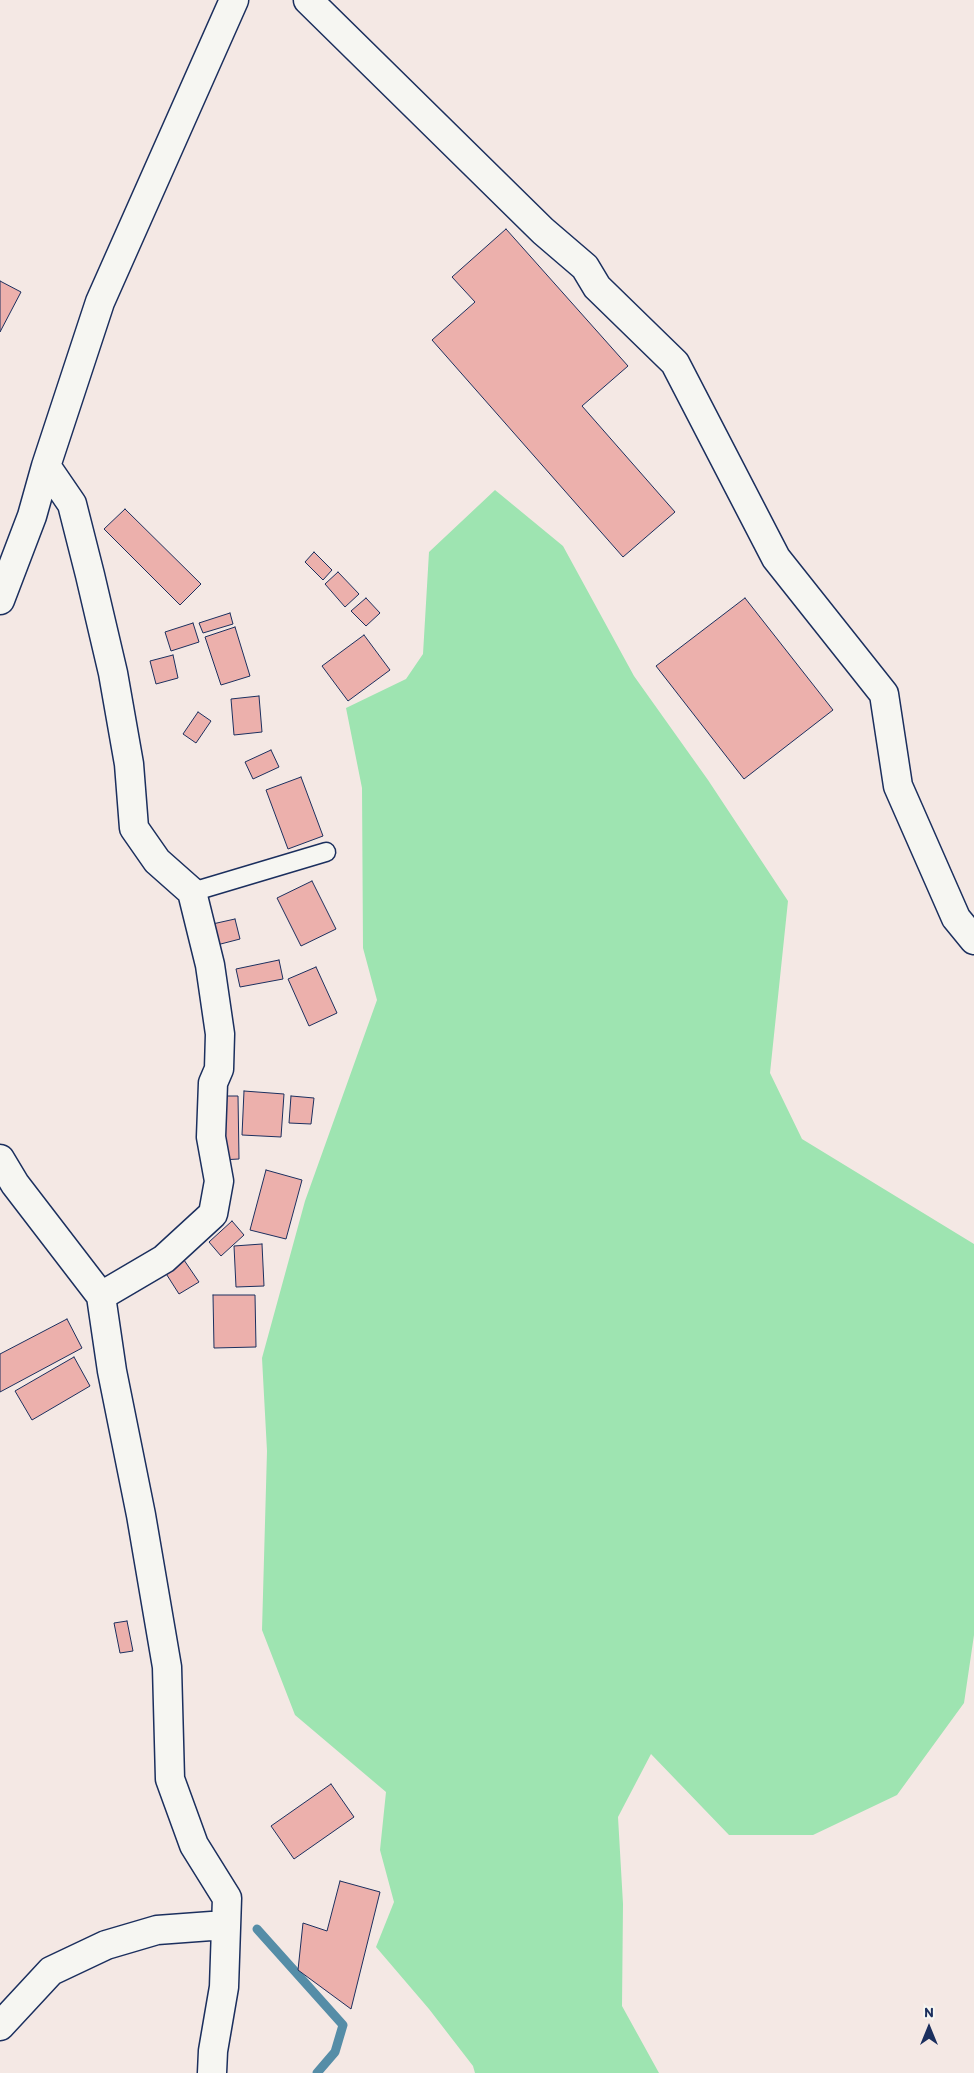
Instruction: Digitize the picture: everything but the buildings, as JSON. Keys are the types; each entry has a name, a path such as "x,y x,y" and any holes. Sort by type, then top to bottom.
{"street":[{"path":"0,600 32,516 46,466 100,302 234,0"},
{"path":"308,0 542,231 585,267 597,287 675,363 776,558 884,694 898,786 956,918 974,940"},
{"path":"46,466 72,504 114,673 128,764 134,828 158,861 192,892 210,965 220,1034 220,1069 213,1083 212,1137 219,1181 213,1214 164,1259 101,1296"},
{"path":"0,1159 15,1184 101,1296 112,1371 141,1515 168,1667 170,1779 194,1845 227,1898 224,1987 212,2062 192,2073"},
{"path":"0,2026 51,1971 106,1945 158,1930 225,1925"}],"lane":[{"path":"192,892 326,852"}],"green space":[{"path":"495,490 563,546 634,676 708,780 788,901 770,1073 802,1139 974,1244 974,1635 964,1703 897,1795 813,1835 729,1835 651,1754 618,1817 623,1904 622,2006 659,2073 475,2073 473,2066 429,2009 376,1947 394,1902 380,1850 386,1792 295,1715 262,1630 267,1451 262,1358 305,1201 377,1000 363,948 362,788 346,708 406,679 423,654 429,552"}],"waterway":[{"path":"257,1929 343,2025 335,2052 317,2073"}]}
